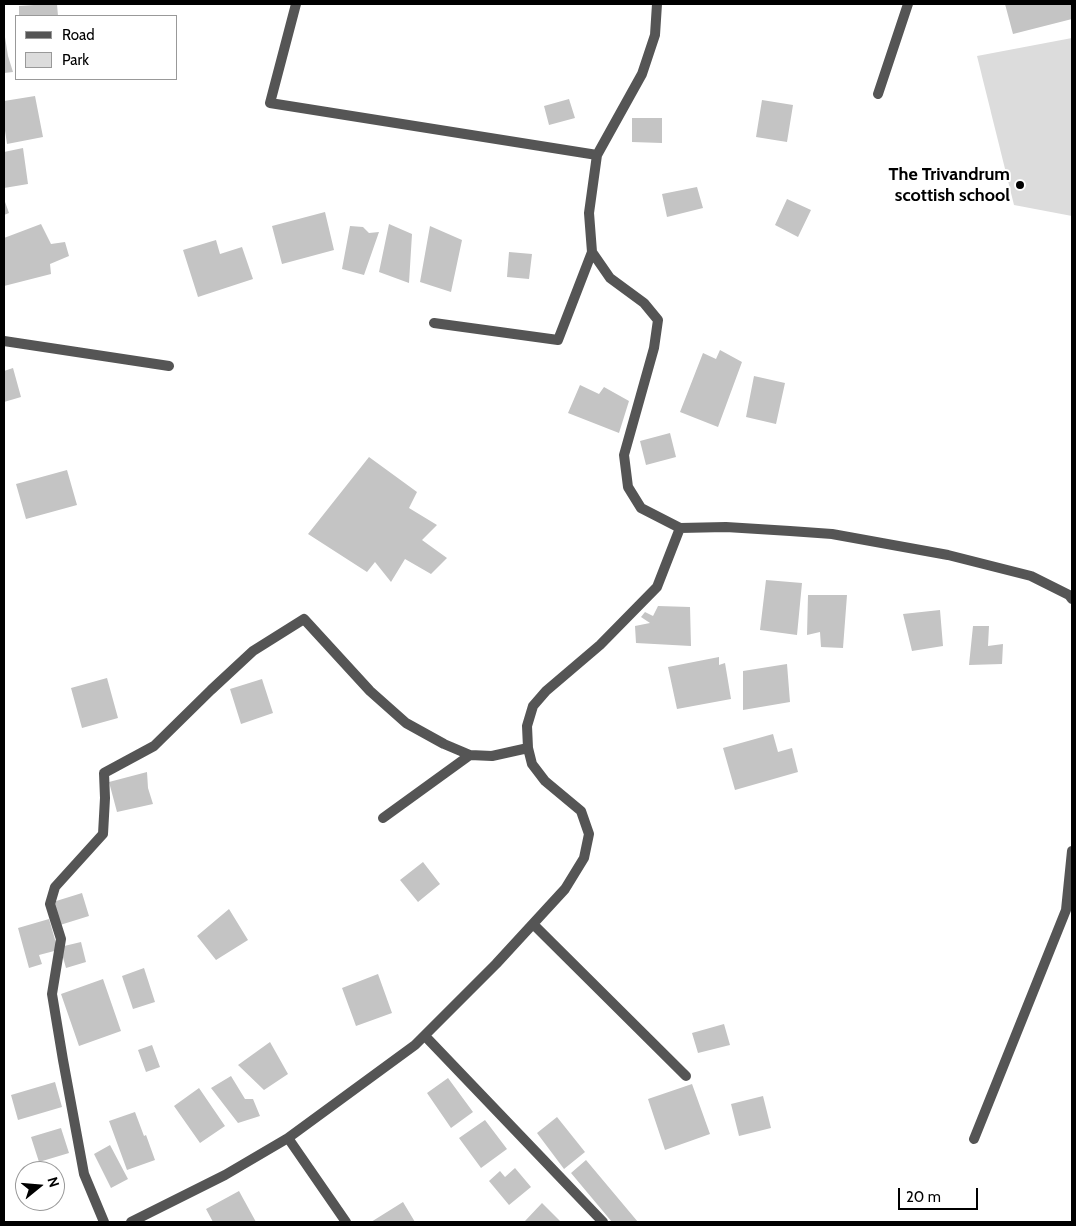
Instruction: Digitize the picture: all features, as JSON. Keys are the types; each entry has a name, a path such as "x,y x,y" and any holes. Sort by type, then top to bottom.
{"street":[{"path":"296,4 270,103 597,155"},
{"path":"434,323 558,340 592,252 589,213 597,155 642,74 655,35 657,4"},
{"path":"878,94 908,4"},
{"path":"592,252 610,278 644,303 658,320 654,348 624,456 628,487 641,508 680,528 726,527 832,534 948,555 1031,576 1069,595 1072,599"},
{"path":"4,341 169,366"},
{"path":"131,1222 225,1175 288,1138 415,1045 496,964 565,888 584,858 589,834 581,811 545,781 532,764 528,748 527,726 533,706 546,691 600,645 657,587 680,528"},
{"path":"104,1222 84,1174 63,1060 52,994 61,939 50,904 55,887 104,834 104,773 154,746 253,651 304,619 370,691 406,723 444,744 470,755 492,756 528,748"},
{"path":"383,818 470,755"},
{"path":"974,1139 1066,910 1072,851"},
{"path":"533,924 686,1076"},
{"path":"425,1036 603,1222"},
{"path":"288,1138 346,1222"}],"green space":[{"path":"1072,38 1072,216 1014,205 977,56"}],"building":[{"path":"57,4 58,15 19,15 19,6"},
{"path":"1005,4 1072,4 1072,19 1013,34"},
{"path":"5,37 13,72 4,73"},
{"path":"35,96 43,137 7,144 4,124 4,101"},
{"path":"569,99 575,118 549,125 544,106"},
{"path":"762,100 793,105 787,142 756,137"},
{"path":"632,118 662,118 662,143 632,142"},
{"path":"23,148 28,184 4,188 4,152"},
{"path":"697,187 703,208 667,217 662,194"},
{"path":"4,199 9,213 4,215"},
{"path":"787,199 811,210 798,237 775,225"},
{"path":"325,212 334,250 282,264 272,226"},
{"path":"41,224 51,244 65,242 69,256 50,264 51,274 4,286 4,238"},
{"path":"389,224 412,234 409,283 379,272"},
{"path":"350,226 363,227 369,233 379,232 364,275 342,269"},
{"path":"430,226 462,240 451,292 420,282"},
{"path":"216,240 220,254 242,247 253,279 198,297 183,250"},
{"path":"509,252 532,254 529,279 507,277"},
{"path":"720,350 742,362 718,427 680,412 703,353 716,359"},
{"path":"13,368 21,397 4,402 4,371"},
{"path":"754,376 785,383 776,424 746,417"},
{"path":"580,385 599,394 604,387 629,401 619,433 568,413"},
{"path":"670,433 676,457 646,465 640,441"},
{"path":"369,457 417,492 409,508 437,525 422,540 447,558 431,574 405,559 391,582 375,562 367,572 308,534"},
{"path":"67,470 77,505 26,519 16,484"},
{"path":"766,580 802,583 797,635 760,630"},
{"path":"808,595 847,595 843,648 821,647 820,632 807,635"},
{"path":"658,606 690,607 691,646 636,643 635,626 650,623 641,617 645,612 653,616"},
{"path":"940,610 943,646 912,651 903,614"},
{"path":"973,626 989,626 988,646 1003,644 1002,664 969,665"},
{"path":"719,657 719,665 725,663 731,699 677,709 668,667"},
{"path":"787,664 790,702 743,710 743,671"},
{"path":"107,678 118,718 82,728 71,688"},
{"path":"262,679 273,713 241,724 230,689"},
{"path":"773,734 778,752 792,748 798,772 735,790 723,748"},
{"path":"147,772 148,788 153,804 117,812 109,782"},
{"path":"423,862 440,884 418,902 400,880"},
{"path":"82,893 89,916 60,925 53,902"},
{"path":"229,909 248,940 216,960 197,936"},
{"path":"49,919 58,950 39,955 42,964 29,968 18,928"},
{"path":"81,942 86,962 66,968 60,947"},
{"path":"144,968 155,1002 133,1009 122,976"},
{"path":"378,974 392,1013 356,1026 342,988"},
{"path":"103,979 121,1031 79,1046 61,994"},
{"path":"724,1024 730,1045 698,1053 692,1033"},
{"path":"270,1042 288,1074 264,1090 238,1065"},
{"path":"152,1045 160,1067 146,1072 138,1050"},
{"path":"231,1076 245,1099 253,1099 260,1116 238,1123 211,1088"},
{"path":"448,1078 473,1112 451,1128 427,1093"},
{"path":"55,1082 62,1107 18,1120 11,1095"},
{"path":"692,1084 710,1134 665,1150 648,1099"},
{"path":"199,1088 225,1126 200,1143 174,1106"},
{"path":"763,1096 771,1128 739,1136 731,1104"},
{"path":"135,1112 155,1160 127,1170 109,1121"},
{"path":"557,1117 585,1152 564,1169 537,1133"},
{"path":"485,1120 507,1149 481,1168 459,1138"},
{"path":"61,1128 69,1153 39,1161 31,1137"},
{"path":"110,1145 128,1179 111,1188 94,1154"},
{"path":"586,1160 638,1222 612,1222 571,1173"},
{"path":"515,1168 531,1187 509,1205 489,1181 500,1171 505,1177"},
{"path":"239,1191 256,1222 213,1222 206,1209"},
{"path":"403,1202 415,1222 371,1222"},
{"path":"542,1203 561,1222 525,1221"}],"place":[{"name":"The Trivandrum scottish school","path":"1020,185"}]}
